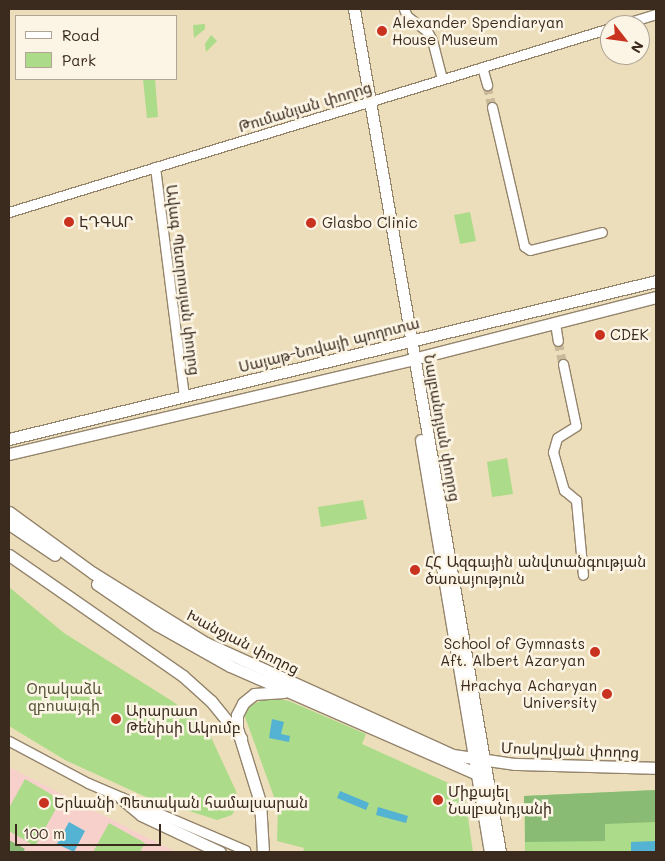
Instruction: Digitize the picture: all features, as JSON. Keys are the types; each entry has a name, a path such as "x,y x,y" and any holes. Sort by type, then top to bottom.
{"main road":[{"name":"Նալբանդյան փողոց","path":"347,9 368,102"},
{"name":"Նալբանդյան փողոց","path":"354,9 477,760 500,852"},
{"name":"Սայաթ-Նովայի պողոտա","path":"9,439 656,281"},
{"name":"Սայաթ-Նովայի պողոտա","path":"9,454 411,359 656,297"},
{"name":"Խանջյան փողոց","path":"9,512 93,573 206,643 453,755 477,760"},
{"name":"Խանջյան փողոց","path":"9,524 157,625 230,666 475,773"},
{"path":"9,551 26,566"},
{"path":"9,555 196,687 241,738"},
{"path":"263,852 260,802 241,738 237,715 248,698 266,691 288,692"},
{"name":"Նալբանդյան փողոց","path":"477,760 475,773 490,852"},
{"name":"Մոսկովյան փողոց","path":"477,760 656,768"},
{"path":"121,798 141,815 220,852"}],"street":[{"path":"404,9 407,16 427,31 432,40 442,79"},
{"name":"Թումանյան փողոց","path":"9,212 600,31"},
{"path":"482,67 487,85"},
{"path":"492,107 524,246 530,250 602,232"},
{"name":"Ավագ Պետրոսյան փողոց","path":"155,167 184,396"},
{"path":"555,323 558,341"},
{"path":"563,364 576,426 557,438 553,452 564,490 576,500 583,575"},
{"path":"9,740 121,798 244,850"}],"shaded area":[{"name":"Երևանի Պետական համալսարան","path":"9,767 138,833 177,852 9,852"}],"green space":[{"path":"205,24 205,29 194,38 193,25"},
{"path":"211,35 217,41 206,52 205,44"},
{"path":"143,80 155,80 158,117 147,118"},
{"path":"470,212 476,241 460,244 454,215"},
{"path":"507,458 513,494 492,497 487,462"},
{"path":"363,500 367,519 321,527 318,507"},
{"name":"Օղակաձև զբոսայգի","path":"9,587 64,633 172,701 196,719 210,735 236,791 238,804 232,815 217,820 146,797 65,760 9,726"},
{"path":"269,697 289,701 366,734 362,744 464,790 473,852 303,852 304,848 277,841 278,808 245,717 247,707"},
{"path":"25,779 61,800 35,846 9,831 9,808"},
{"path":"656,790 656,852 525,852 524,796"},
{"path":"656,790 656,822 605,824 605,841 525,842 525,810 532,810 532,803 524,803 524,796"},
{"path":"109,823 145,843 140,852 93,852"},
{"path":"9,840 25,849 23,852 9,852"}],"water":[{"path":"272,719 284,722 281,734 290,736 289,742 269,738"},
{"path":"340,791 369,803 366,810 337,798"},
{"path":"378,807 408,816 406,823 376,815"},
{"path":"69,822 85,831 74,852 57,844"},
{"path":"656,841 656,852 631,852 631,842"}],"tunnel":[{"path":"487,85 492,107"},
{"path":"558,341 563,364"}],"place":[{"name":"Alexander Spendiaryan House Museum","path":"382,31"},
{"name":"ԷԴԳԱՐ","path":"69,222"},
{"name":"Glasbo Clinic","path":"311,223"},
{"name":"CDEK","path":"600,335"},
{"name":"ՀՀ Ազգային անվտանգության ծառայություն","path":"415,570"},
{"name":"School of Gymnasts Aft. Albert Azaryan","path":"595,652"},
{"name":"Hrachya Acharyan University","path":"607,694"},
{"name":"Արարատ Թենիսի Ակումբ","path":"116,719"},
{"name":"Միքայել Նալբանդյանի","path":"438,800"},
{"name":"Երևանի Պետական համալսարան","path":"44,803"}]}
